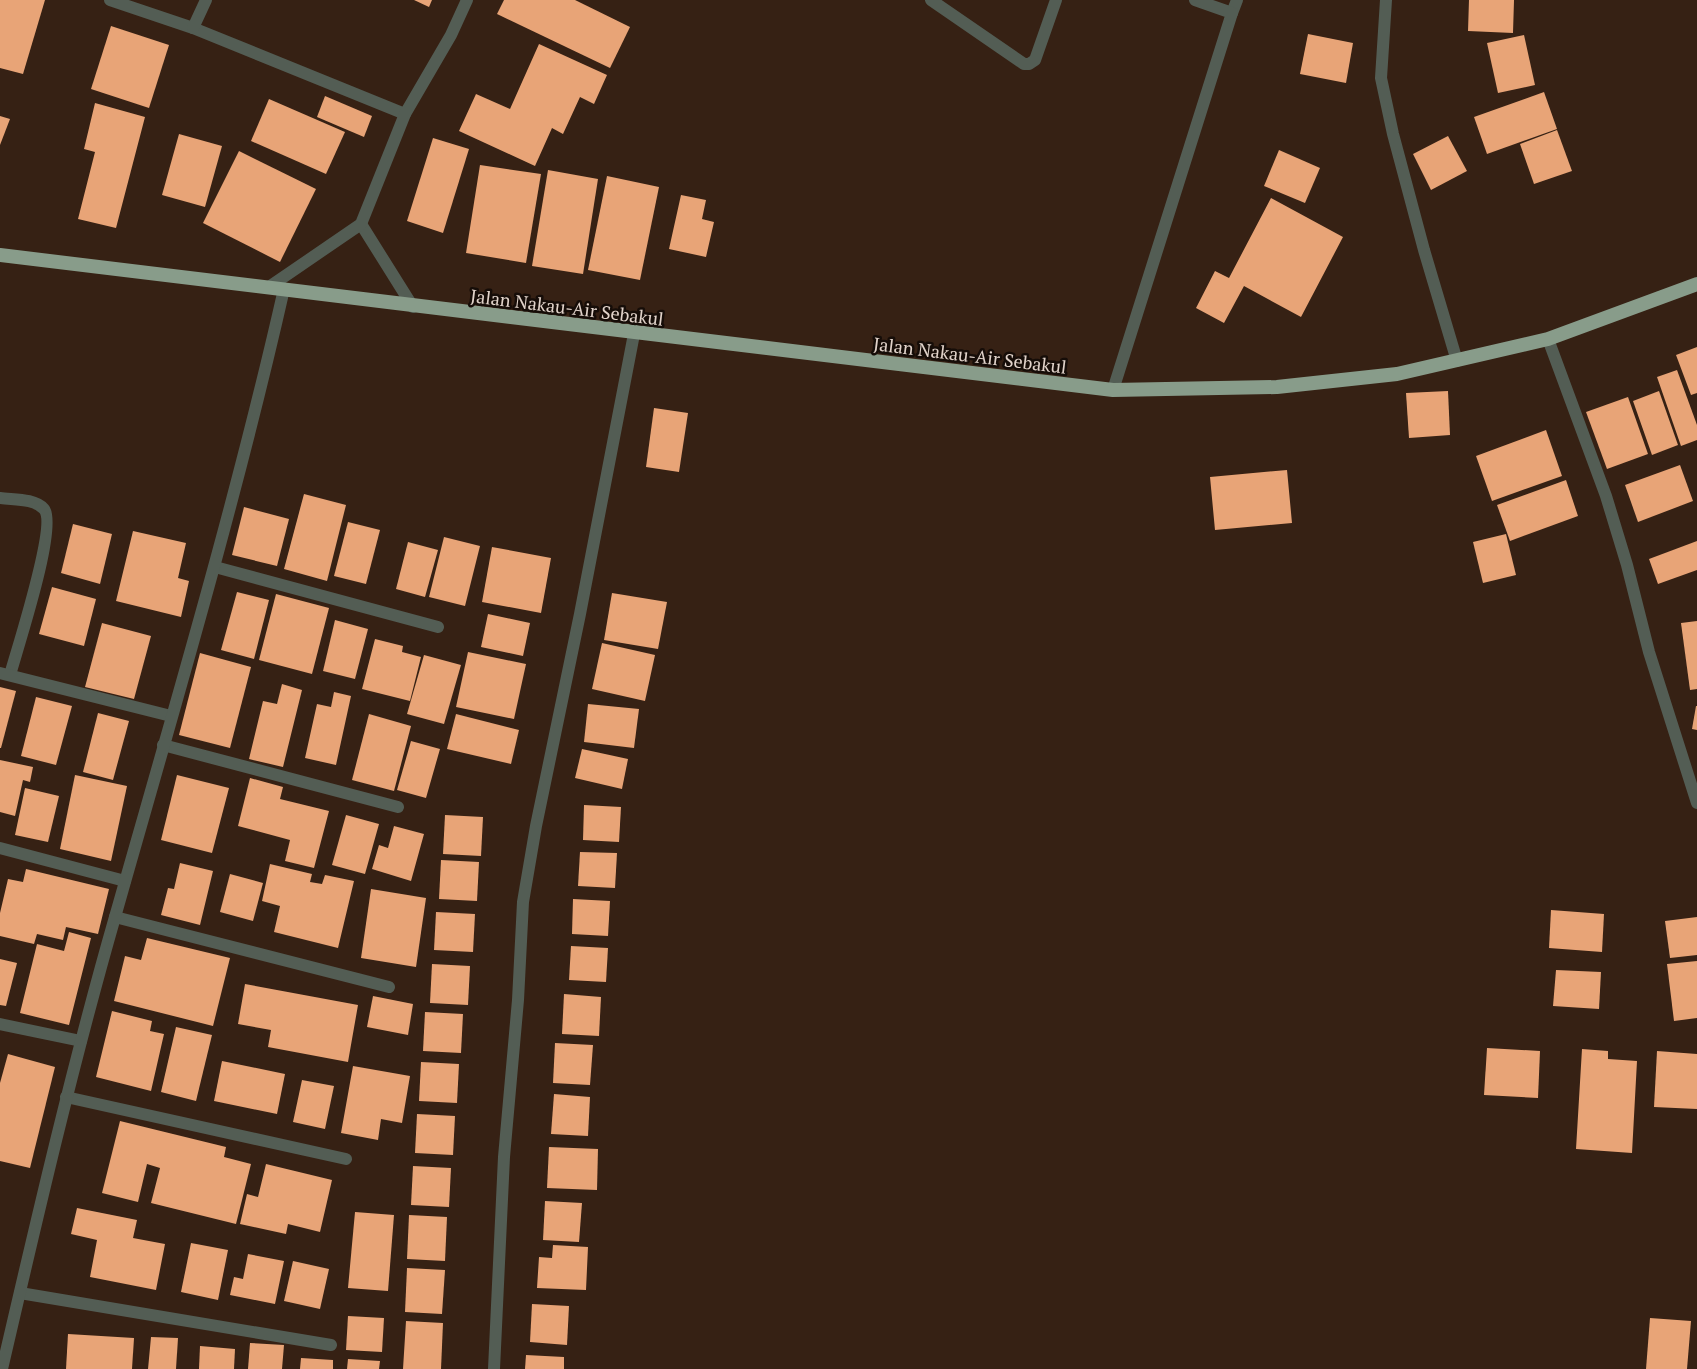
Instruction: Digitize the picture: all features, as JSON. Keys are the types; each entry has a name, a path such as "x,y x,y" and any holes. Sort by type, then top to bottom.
{"highway":[{"name":"Jalan Nakau-Air Sebakul","path":"0,255 228,281 413,307 634,334 1113,390 1277,387 1397,374 1548,339 1697,284"}],"street":[{"path":"110,0 193,28 405,114"},
{"path":"193,28 206,0"},
{"path":"269,287 361,224 405,114 451,35 467,0"},
{"path":"930,0 1024,64 1029,64 1035,60 1056,0"},
{"path":"1195,0 1232,14"},
{"path":"1113,390 1237,0"},
{"path":"1386,0 1381,78 1420,232 1457,361"},
{"path":"361,224 413,307"},
{"path":"2,1369 66,1097 163,745 215,567 265,372 284,289"},
{"path":"494,1369 504,1157 518,1000 523,902 536,826 580,614 634,334"},
{"path":"1548,339 1606,496 1627,565 1649,652 1697,803"},
{"path":"0,498 34,502 44,508 48,516 46,544 5,674 172,716"},
{"path":"215,567 438,627"},
{"path":"163,745 398,807"},
{"path":"0,848 126,881"},
{"path":"115,917 389,987"},
{"path":"0,1024 81,1041"},
{"path":"66,1097 346,1159"},
{"path":"20,1293 332,1345"}],"building":[{"path":"0,0 45,0 23,74 0,68"},
{"path":"414,0 432,0 429,7"},
{"path":"504,0 575,0 630,27 610,68 497,14"},
{"path":"1469,0 1514,0 1513,33 1468,31"},
{"path":"111,26 169,45 149,108 91,89"},
{"path":"1308,34 1353,43 1346,83 1300,74"},
{"path":"1524,35 1535,85 1498,93 1487,43"},
{"path":"539,44 607,75 594,104 580,97 563,134 552,128 535,166 459,131 476,94 510,109"},
{"path":"1544,92 1557,129 1487,154 1474,117"},
{"path":"325,96 372,116 364,137 317,117"},
{"path":"269,99 345,132 326,174 251,141"},
{"path":"95,103 145,117 116,228 78,219 95,152 84,149"},
{"path":"0,116 10,119 0,145"},
{"path":"1557,130 1572,171 1534,184 1520,144"},
{"path":"179,134 222,146 205,207 162,195"},
{"path":"1448,136 1467,171 1431,190 1413,154"},
{"path":"433,138 469,149 443,233 407,221"},
{"path":"1279,150 1320,168 1305,203 1264,186"},
{"path":"239,151 316,189 280,262 203,223"},
{"path":"480,165 541,174 526,263 466,253"},
{"path":"548,170 598,179 583,274 532,266"},
{"path":"607,176 659,187 640,280 588,270"},
{"path":"681,195 706,200 702,219 714,222 706,257 669,249"},
{"path":"1271,198 1343,237 1301,317 1244,286 1224,323 1196,308 1215,271 1229,278"},
{"path":"1697,347 1697,393 1691,395 1676,355"},
{"path":"1677,370 1697,425 1697,440 1681,446 1657,377"},
{"path":"1448,391 1450,435 1409,438 1406,393"},
{"path":"1659,391 1678,445 1652,455 1633,401"},
{"path":"1628,397 1648,454 1607,469 1586,412"},
{"path":"654,408 688,413 679,472 646,467"},
{"path":"1546,430 1562,476 1492,501 1476,456"},
{"path":"1680,465 1693,501 1638,522 1625,485"},
{"path":"1287,470 1292,523 1215,530 1210,477"},
{"path":"1566,480 1578,516 1510,541 1497,505"},
{"path":"304,494 346,505 327,581 284,569"},
{"path":"244,507 289,519 277,566 232,555"},
{"path":"348,522 380,530 366,584 334,576"},
{"path":"73,524 112,534 100,584 61,573"},
{"path":"133,531 186,543 178,578 189,581 181,617 116,601"},
{"path":"1506,534 1516,575 1483,583 1473,542"},
{"path":"444,537 480,546 465,606 429,597"},
{"path":"1697,541 1697,570 1658,584 1649,559"},
{"path":"408,542 438,550 425,597 396,589"},
{"path":"492,547 551,558 541,613 482,602"},
{"path":"52,587 96,599 84,646 39,634"},
{"path":"237,592 269,600 254,659 221,650"},
{"path":"612,593 667,602 658,649 604,640"},
{"path":"276,594 329,608 312,674 259,660"},
{"path":"488,614 530,623 523,656 481,647"},
{"path":"335,620 368,629 355,679 323,671"},
{"path":"1697,621 1697,689 1690,690 1681,623"},
{"path":"102,623 151,636 134,699 85,687"},
{"path":"375,639 403,646 402,652 421,657 410,701 362,689"},
{"path":"602,643 655,655 645,701 592,689"},
{"path":"468,652 526,664 514,719 456,707"},
{"path":"200,653 251,667 230,748 179,735"},
{"path":"424,655 461,665 444,724 407,714"},
{"path":"282,684 302,690 283,767 249,759 263,701 277,704"},
{"path":"0,687 16,691 1,748 0,748"},
{"path":"334,692 351,696 336,765 305,758 317,704 331,707"},
{"path":"36,697 72,706 56,765 21,756"},
{"path":"588,704 639,709 634,748 584,742"},
{"path":"1697,706 1697,730 1692,729"},
{"path":"98,713 129,721 113,780 83,772"},
{"path":"369,714 411,726 394,791 352,780"},
{"path":"456,714 519,730 511,764 447,749"},
{"path":"411,741 440,749 426,798 397,790"},
{"path":"582,749 628,759 622,789 575,778"},
{"path":"0,760 33,767 30,782 23,780 15,816 0,812"},
{"path":"75,775 127,786 111,861 60,849"},
{"path":"177,775 229,788 212,853 161,840"},
{"path":"250,778 283,787 280,799 329,811 314,868 285,861 290,840 238,826"},
{"path":"25,788 59,796 48,842 15,835"},
{"path":"584,805 621,807 619,842 583,840"},
{"path":"346,815 379,824 365,874 332,865"},
{"path":"445,815 483,817 481,856 443,854"},
{"path":"394,826 424,834 411,881 372,869 379,845 388,848"},
{"path":"580,852 617,853 615,888 578,886"},
{"path":"441,860 479,862 477,901 439,899"},
{"path":"180,863 213,871 200,925 161,915 168,888 174,889"},
{"path":"270,864 312,874 310,882 322,884 325,875 354,881 338,948 274,932 280,906 262,901"},
{"path":"26,869 109,889 98,934 66,927 63,940 37,934 34,944 0,936 0,913 8,879 23,882"},
{"path":"230,874 263,883 253,921 220,912"},
{"path":"371,889 426,898 416,967 361,958"},
{"path":"573,899 610,901 608,936 572,934"},
{"path":"1551,910 1604,914 1602,952 1549,948"},
{"path":"436,912 475,914 473,952 434,950"},
{"path":"1697,917 1697,955 1670,958 1665,921"},
{"path":"69,932 91,938 69,1025 20,1013 37,944 64,951"},
{"path":"147,938 230,958 213,1026 114,1001 125,956 141,960"},
{"path":"571,946 608,948 606,982 569,980"},
{"path":"0,959 17,963 6,1006 0,1005"},
{"path":"1697,961 1697,1018 1674,1021 1667,964"},
{"path":"432,964 470,966 468,1005 430,1003"},
{"path":"1556,970 1601,972 1599,1009 1553,1006"},
{"path":"245,984 358,1005 348,1062 268,1047 271,1030 238,1024"},
{"path":"564,994 601,997 599,1036 562,1034"},
{"path":"373,996 413,1004 408,1035 367,1027"},
{"path":"112,1011 152,1021 150,1031 164,1034 151,1091 96,1077"},
{"path":"425,1012 463,1014 461,1053 423,1051"},
{"path":"176,1027 212,1035 196,1101 161,1092"},
{"path":"555,1043 593,1045 590,1085 553,1083"},
{"path":"1487,1048 1540,1051 1538,1098 1484,1095"},
{"path":"1582,1049 1608,1051 1608,1059 1637,1061 1632,1153 1576,1149"},
{"path":"1657,1051 1697,1054 1697,1109 1654,1107"},
{"path":"8,1054 55,1067 30,1168 0,1161 0,1083"},
{"path":"222,1061 285,1074 277,1114 214,1101"},
{"path":"421,1062 459,1064 457,1103 419,1101"},
{"path":"353,1066 410,1076 402,1123 381,1119 378,1140 341,1133"},
{"path":"302,1080 334,1086 325,1129 293,1122"},
{"path":"554,1094 590,1097 588,1136 551,1134"},
{"path":"417,1114 455,1116 453,1155 415,1153"},
{"path":"120,1121 226,1147 224,1157 251,1164 236,1224 151,1203 160,1168 147,1164 138,1202 102,1193"},
{"path":"549,1147 598,1149 597,1190 547,1188"},
{"path":"266,1164 332,1180 320,1232 288,1224 286,1234 240,1224 247,1194 258,1197"},
{"path":"413,1166 451,1168 449,1207 411,1205"},
{"path":"545,1201 582,1203 579,1242 543,1240"},
{"path":"77,1208 137,1220 133,1238 165,1244 156,1290 90,1277 97,1240 71,1234"},
{"path":"355,1212 394,1215 388,1291 348,1288"},
{"path":"409,1215 447,1217 445,1261 407,1259"},
{"path":"191,1243 228,1250 218,1300 181,1292"},
{"path":"553,1245 588,1247 586,1290 537,1288 539,1257 552,1258"},
{"path":"248,1254 284,1261 275,1304 230,1295 234,1277 243,1279"},
{"path":"293,1261 329,1269 320,1309 284,1301"},
{"path":"407,1268 445,1270 442,1314 405,1312"},
{"path":"532,1304 569,1306 567,1345 530,1342"},
{"path":"348,1316 384,1318 382,1352 346,1350"},
{"path":"1650,1318 1691,1321 1687,1369 1646,1369"},
{"path":"406,1321 443,1323 441,1369 403,1369"},
{"path":"68,1334 134,1338 132,1369 66,1369"},
{"path":"151,1337 178,1338 176,1369 148,1369"},
{"path":"250,1343 284,1345 282,1369 248,1369"},
{"path":"200,1346 235,1349 234,1369 199,1369"},
{"path":"526,1355 564,1357 564,1369 525,1369"},
{"path":"301,1358 333,1360 333,1369 300,1369"},
{"path":"348,1359 380,1361 379,1369 347,1369"}]}
